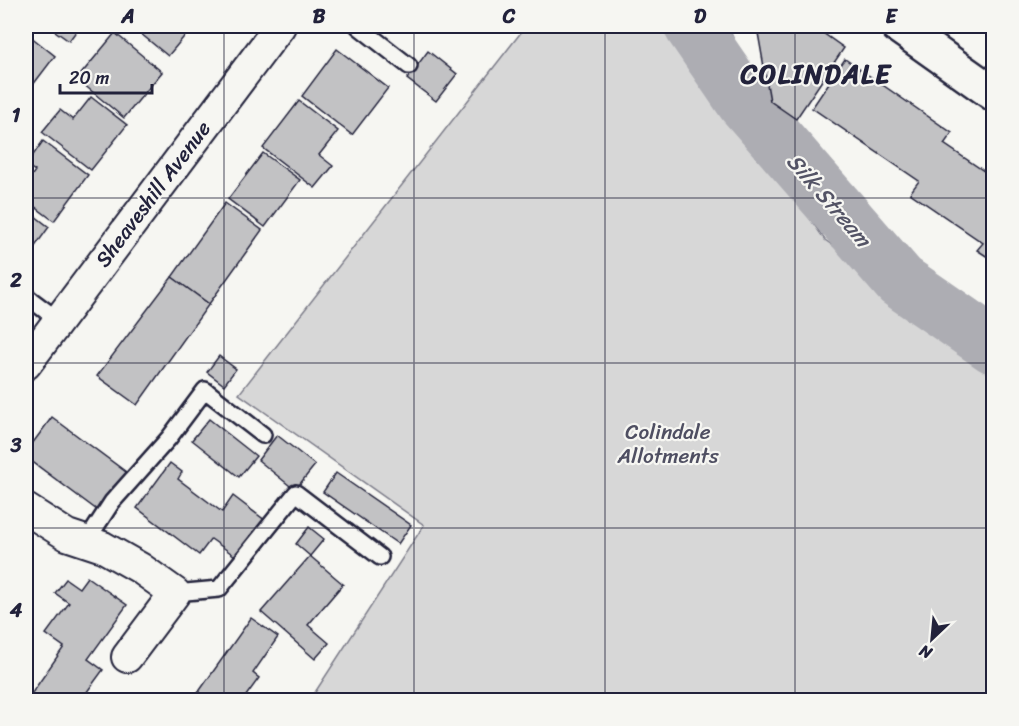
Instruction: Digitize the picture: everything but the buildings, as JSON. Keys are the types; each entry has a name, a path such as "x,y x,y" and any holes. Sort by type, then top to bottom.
{"main road":[{"path":"898,26 993,94"}],"street":[{"name":"Sheaveshill Avenue","path":"26,364 280,26"},
{"path":"26,509 67,535 112,552 140,568 175,593 127,657"}],"lane":[{"path":"358,26 409,66"},
{"path":"26,296 58,320"},
{"path":"86,542 112,502 169,438 205,390 263,435"},
{"path":"175,593 219,589 296,493 380,557"}],"green space":[{"name":"Colindale Allotments","path":"526,26 674,26 825,240 993,358 993,700 310,700 424,525 239,394"},
{"path":"683,26 728,26 759,99 817,176 905,265 993,333 993,352 829,232"}],"waterway":[{"name":"Silk Stream","path":"692,26 744,102 900,281 994,346"}],"district":[{"name":"COLINDALE","path":"816,74"}]}
